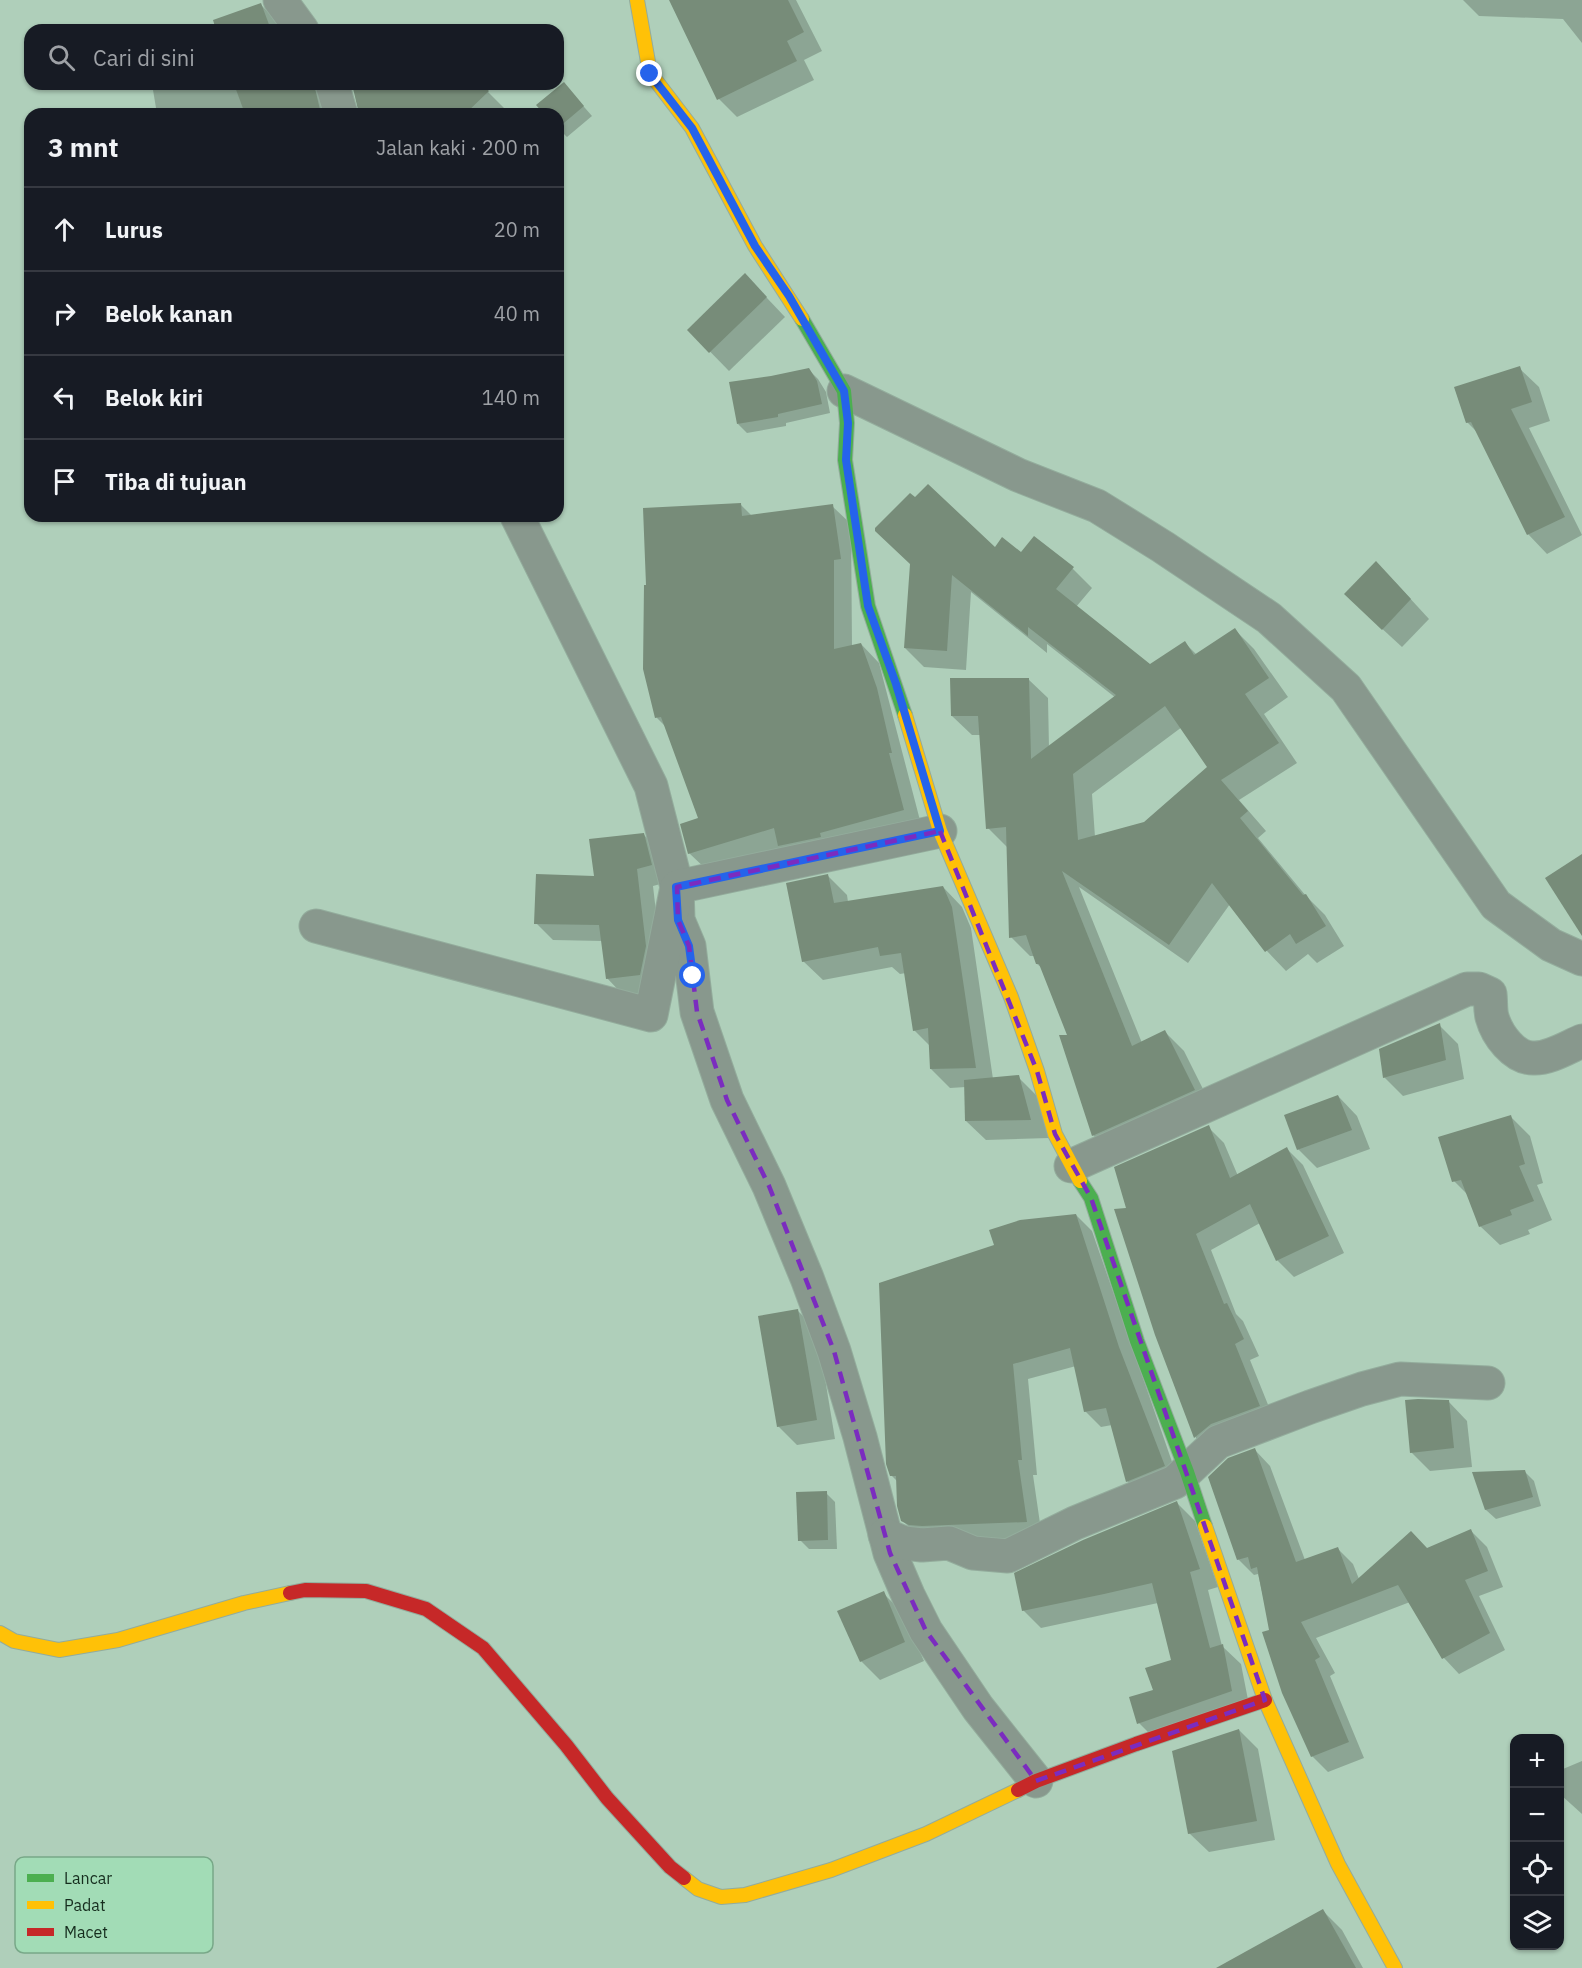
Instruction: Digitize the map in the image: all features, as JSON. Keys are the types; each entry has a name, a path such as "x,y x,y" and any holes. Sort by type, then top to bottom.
{"street":[{"path":"280,0 298,24"},
{"path":"637,0 650,74 692,128 755,246 789,296 844,391 848,423 846,460 868,606 896,684 940,831 1011,997 1037,1071 1055,1134 1091,1198 1137,1341 1187,1472 1265,1700 1338,1864 1395,1968"},
{"path":"334,90 339,108"},
{"path":"844,391 1018,474 1097,506 1269,618 1346,688 1497,905 1551,945 1582,959"},
{"path":"520,522 651,786 676,887 678,920 689,946 697,1012 727,1100 769,1186 830,1341 860,1437 890,1553 926,1631 978,1708 1036,1781"},
{"path":"676,887 940,831"},
{"path":"316,926 651,1015 676,887"},
{"path":"1071,1166 1467,989 1479,989 1490,994 1492,1018 1507,1045 1522,1057 1535,1059 1582,1041"},
{"path":"885,1535 904,1543 922,1545 949,1543 973,1553 1008,1556 1075,1523 1175,1482 1218,1442 1362,1389 1400,1380 1488,1383"},
{"path":"0,1633 14,1641 59,1650 118,1640 244,1603 305,1590 366,1591 426,1609 483,1647 566,1745 607,1798 670,1867 698,1889 721,1897 745,1896 831,1870 926,1834 1036,1781 1265,1700"}],"highlighted area":[{"path":"940,831 1037,1071 1055,1134 1091,1198 1265,1700 1036,1781 926,1631 890,1553 834,1351 769,1186 727,1100 697,1012 689,946 678,920 677,887"}],"building":[{"path":"669,0 788,0 804,32 787,41 797,61 717,100"},
{"path":"261,3 269,24 214,24 213,20"},
{"path":"564,82 584,106 564,123 564,108 539,108 536,105 554,90 564,90"},
{"path":"236,90 315,90 320,108 243,108"},
{"path":"353,90 489,91 471,108 358,108"},
{"path":"745,273 767,297 709,353 687,330"},
{"path":"1520,366 1532,402 1511,409 1565,517 1527,535 1471,422 1466,423 1454,387"},
{"path":"809,368 817,381 822,404 778,414 778,417 737,424 729,382"},
{"path":"928,484 995,547 1002,537 1021,552 1034,536 1074,567 1056,589 1150,664 1185,641 1194,655 1235,628 1269,678 1245,694 1279,743 1221,780 1248,811 1240,818 1303,895 1306,894 1326,926 1296,944 1290,934 1265,952 1212,883 1169,945 1062,871 1132,1046 1165,1030 1195,1090 1092,1136 1059,1035 1067,1035 1039,964 1036,964 1026,935 1009,938 1006,827 986,829 978,716 951,716 950,678 1029,678 1031,759 1116,695 1028,627 1028,636 952,575 947,651 904,648 910,564 875,531 875,528 910,493 915,497","holes":["1165,706 1207,767 1144,822 1078,840 1073,774"]},
{"path":"741,503 742,516 833,504 841,559 834,560 834,649 861,643 877,688 892,753 889,753 904,810 820,833 821,837 778,846 774,828 688,854 680,824 698,818 661,717 655,718 643,669 644,585 646,585 643,508"},
{"path":"1376,561 1411,599 1382,630 1344,594"},
{"path":"644,833 652,865 637,869 646,946 640,975 606,979 599,925 534,924 536,874 594,876 589,839"},
{"path":"1582,854 1582,936 1545,878"},
{"path":"828,874 834,903 943,886 952,907 976,1068 930,1069 928,1028 913,1031 901,953 880,956 878,947 802,962 786,883"},
{"path":"1440,1023 1446,1060 1383,1078 1379,1049"},
{"path":"1019,1075 1031,1120 965,1121 964,1080"},
{"path":"1338,1095 1352,1130 1297,1150 1284,1115"},
{"path":"1511,1115 1525,1164 1519,1166 1534,1201 1510,1210 1512,1215 1479,1227 1461,1180 1452,1182 1438,1137"},
{"path":"1209,1125 1230,1178 1287,1147 1329,1236 1276,1261 1250,1204 1196,1234 1224,1304 1227,1303 1244,1339 1235,1344 1260,1406 1211,1424 1194,1438 1155,1335 1114,1209 1126,1208 1114,1167"},
{"path":"1076,1214 1119,1347 1165,1466 1126,1482 1106,1408 1084,1412 1070,1348 1013,1364 1022,1460 1018,1460 1027,1522 922,1526 909,1525 901,1521 897,1506 896,1476 890,1476 886,1464 879,1283 994,1245 989,1230 1020,1220"},
{"path":"798,1309 817,1420 777,1427 758,1316"},
{"path":"1405,1400 1449,1400 1454,1448 1410,1453"},
{"path":"1255,1448 1296,1562 1338,1547 1352,1584 1411,1531 1427,1548 1471,1529 1488,1571 1465,1580 1490,1633 1442,1659 1398,1585 1301,1622 1320,1657 1315,1660 1349,1742 1311,1757 1282,1693 1262,1632 1269,1630 1257,1567 1251,1569 1248,1557 1237,1560 1208,1477 1228,1458"},
{"path":"1525,1470 1533,1497 1485,1510 1472,1472"},
{"path":"827,1491 828,1540 798,1541 796,1492"},
{"path":"1177,1501 1200,1569 1190,1572 1210,1648 1223,1644 1232,1691 1137,1724 1129,1697 1153,1690 1145,1668 1171,1660 1152,1583 1022,1611 1014,1573 1083,1540"},
{"path":"884,1591 905,1642 860,1662 837,1611"},
{"path":"1239,1729 1257,1821 1188,1834 1172,1751"},
{"path":"1323,1909 1356,1968 1216,1968"}],"traffic: fast":[{"path":"802,319 844,391 847,423 845,460 868,606 905,715"},
{"path":"1080,1181 1091,1198 1137,1341 1205,1526"}],"traffic: slow":[{"path":"637,0 650,73 692,128 755,246 802,319"},
{"path":"905,715 940,831 1011,997 1037,1071 1055,1134 1080,1181"},
{"path":"1205,1526 1265,1700 1338,1864 1395,1968"},
{"path":"0,1633 14,1641 59,1650 118,1640 244,1603 290,1593"},
{"path":"684,1878 698,1889 721,1897 745,1895 831,1870 926,1834 1018,1790"}],"traffic: jam":[{"path":"290,1593 305,1590 366,1591 426,1609 483,1648 566,1745 607,1798 670,1867 684,1878"},
{"path":"1018,1790 1036,1781 1136,1744 1265,1700"}],"route":[{"path":"650,74 692,128 755,246 789,296 844,391 848,423 846,460 868,606 896,684 940,831 676,887 678,920 689,946 693,976"}]}
